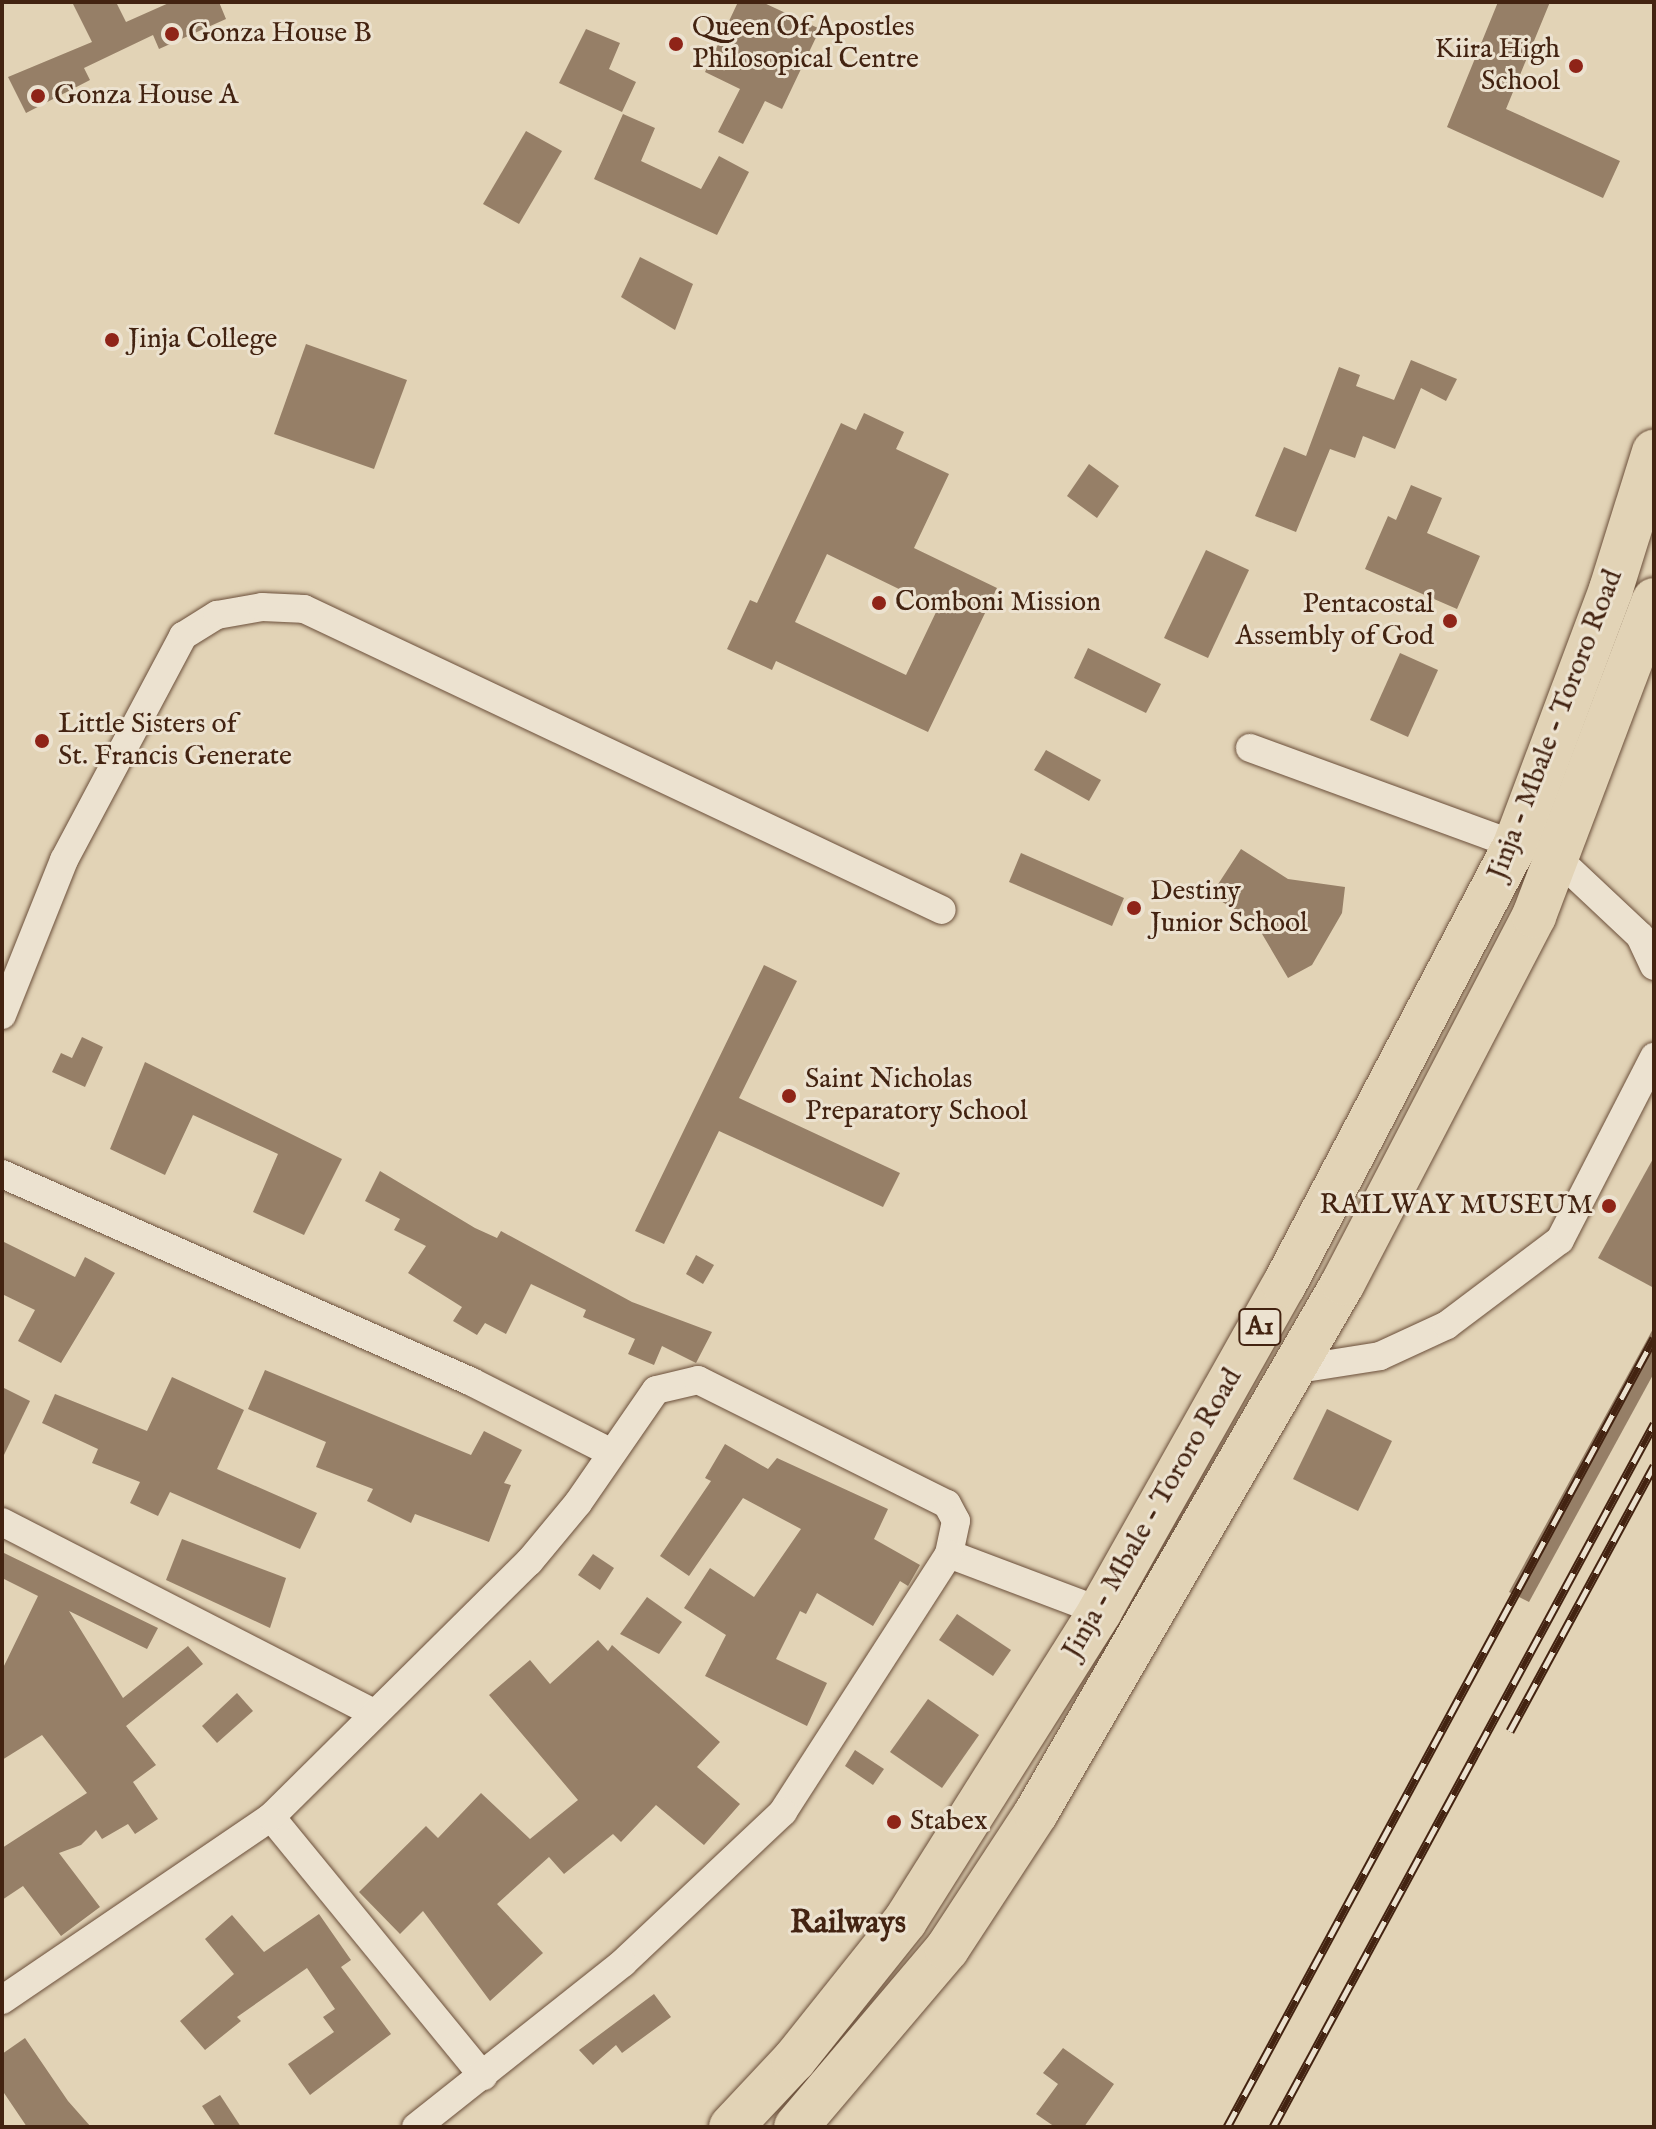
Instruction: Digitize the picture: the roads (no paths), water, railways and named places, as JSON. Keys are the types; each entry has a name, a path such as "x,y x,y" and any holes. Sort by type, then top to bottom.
{"highway":[{"name":"Jinja - Mbale - Tororo Road","path":"731,2127 794,2060 905,1921 1100,1611 1284,1285 1515,845 1611,589 1654,452"},
{"name":"Jinja - Mbale - Tororo Road","path":"796,2127 955,1937 1036,1813 1292,1370 1527,930 1654,600"}],"street":[{"path":"2,1015 64,860 183,636 217,615 262,607 304,609 942,910"},
{"path":"1250,748 1515,845"},
{"path":"1556,857 1640,936 1654,966"},
{"path":"1292,1370 1380,1356 1447,1325 1560,1240 1654,1057"},
{"path":"2,1174 458,1375 610,1452"},
{"path":"2,2000 271,1817 529,1562 656,1390 698,1380 947,1504 956,1521 949,1554 783,1812 635,1953 416,2127"},
{"path":"2,1522 374,1713"},
{"path":"949,1554 1100,1611"},
{"path":"271,1817 483,2076"}],"railway":[{"path":"1227,2127 1654,1338"},
{"path":"1273,2127 1654,1424"},
{"path":"1510,1731 1654,1466"}],"place":[{"name":"Gonza House B","path":"172,34"},
{"name":"Queen Of Apostles Philosopical Centre","path":"676,44"},
{"name":"Kiira High School","path":"1576,66"},
{"name":"Gonza House A","path":"38,96"},
{"name":"Jinja College","path":"112,340"},
{"name":"Comboni Mission","path":"879,603"},
{"name":"Pentacostal Assembly of God","path":"1450,621"},
{"name":"Little Sisters of St. Francis Generate","path":"42,741"},
{"name":"Destiny Junior School","path":"1134,908"},
{"name":"Saint Nicholas Preparatory School","path":"789,1096"},
{"name":"RAILWAY MUSEUM","path":"1609,1206"},
{"name":"Stabex","path":"894,1822"}],"district":[{"name":"Railways","path":"848,1924"}]}
